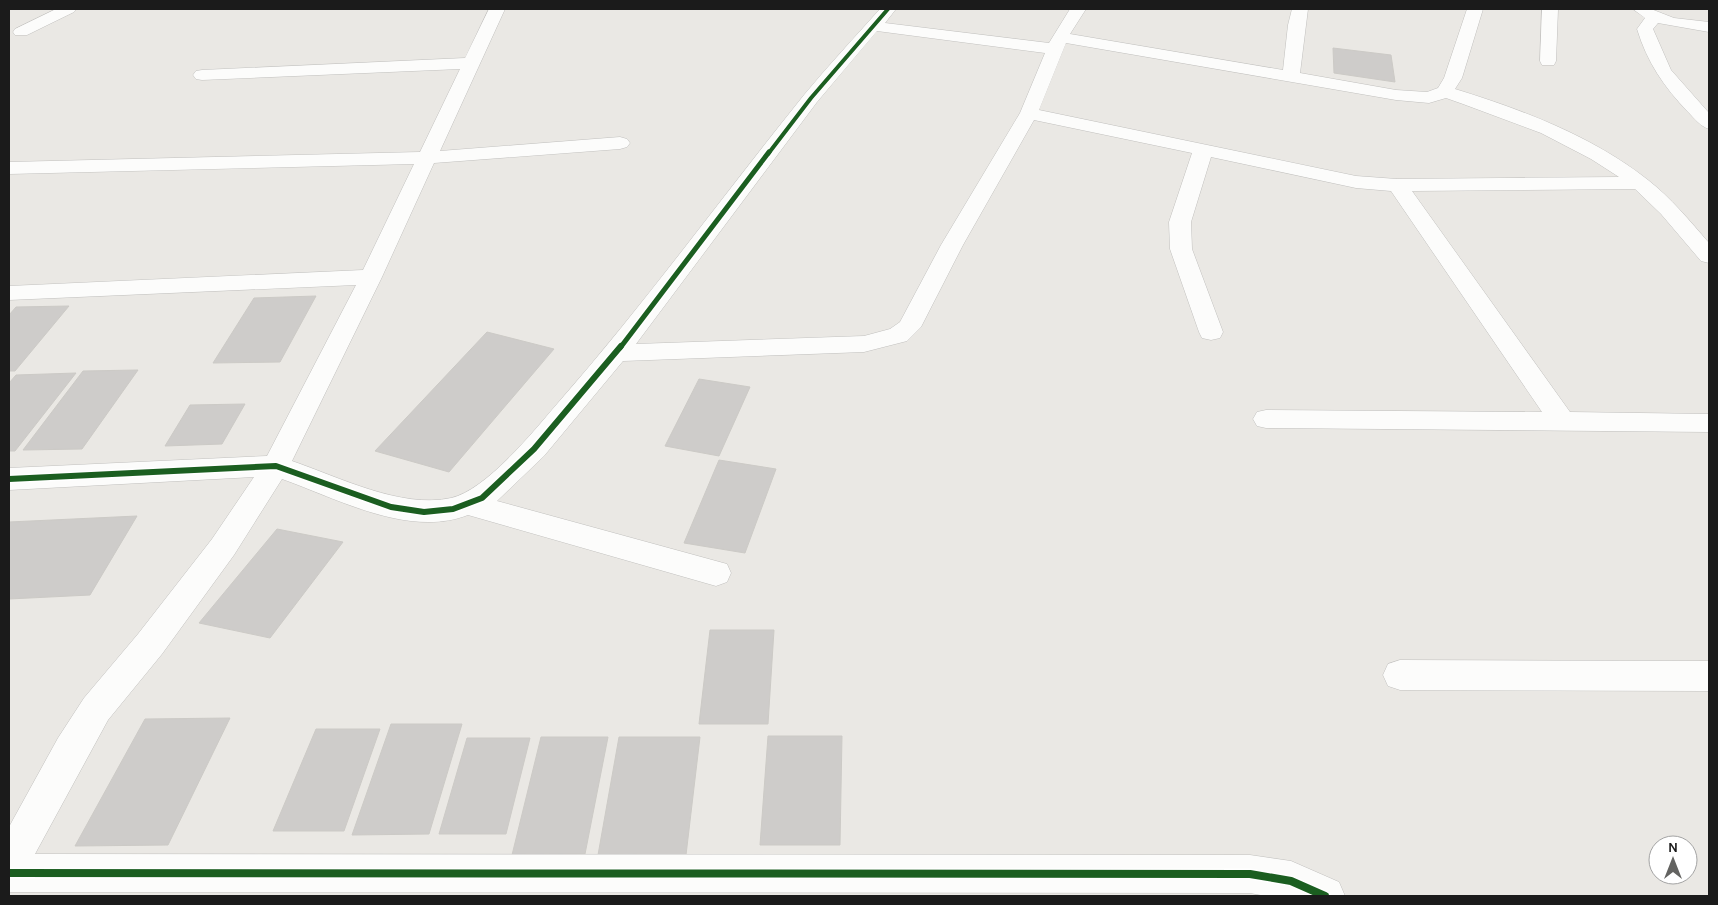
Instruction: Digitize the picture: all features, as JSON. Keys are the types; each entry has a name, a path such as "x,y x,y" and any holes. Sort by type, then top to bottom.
{"street":[{"path":"9,48 17,42 15,29 68,9"},
{"path":"9,864 70,750 96,708 150,644 223,548 276,466 371,277 497,9"},
{"path":"616,353 864,344 898,335 909,327 918,314 952,245 1029,113 1057,43 1078,9"},
{"path":"1291,77 1296,25 1300,9"},
{"path":"1445,92 1453,78 1475,9"},
{"path":"1548,61 1550,9"},
{"path":"1709,27 1648,13 1645,29 1652,55 1664,74 1678,92 1709,123"},
{"path":"9,479 276,466 391,507 408,510 438,512 482,498 534,449 616,353 811,98 880,17 1291,77 1396,95 1429,98 1445,92 1502,110 1602,158 1640,183 1675,216 1709,256"},
{"path":"202,75 471,63"},
{"path":"1029,113 1356,182 1397,185 1640,183"},
{"path":"9,168 427,158 620,143"},
{"path":"1203,150 1180,222 1181,249 1211,332"},
{"path":"1397,185 1563,422"},
{"path":"9,293 371,277"},
{"path":"1266,419 1709,423"},
{"path":"468,504 716,573"},
{"path":"1400,675 1709,676"},
{"path":"9,873 1001,885 1250,874 1291,881 1325,896"}],"building":[{"path":"1333,48 1391,55 1395,82 1334,73"},
{"path":"316,296 280,362 213,363 254,298"},
{"path":"69,306 15,371 9,371 9,315 16,307"},
{"path":"487,332 554,349 449,472 375,451"},
{"path":"138,370 82,449 23,450 83,371"},
{"path":"76,373 15,451 9,451 9,383 16,375"},
{"path":"699,379 750,387 719,456 665,446"},
{"path":"245,404 222,444 165,446 190,405"},
{"path":"719,460 776,469 745,553 684,543"},
{"path":"137,516 90,595 9,599 9,522"},
{"path":"277,529 343,542 270,638 199,623"},
{"path":"710,630 774,630 768,724 699,724"},
{"path":"230,718 168,845 75,846 145,719"},
{"path":"391,724 462,724 429,834 352,835"},
{"path":"316,729 380,729 344,831 273,831"},
{"path":"768,736 842,736 840,845 760,845"},
{"path":"541,737 608,737 585,854 512,855"},
{"path":"619,737 700,737 686,855 598,855"},
{"path":"467,738 530,738 506,834 439,834"}],"cycle path":[{"path":"9,479 276,466 391,507 424,512 453,509 482,498 534,449 616,353 811,98 888,9"},
{"path":"9,873 1250,874 1291,881 1325,896"}]}
